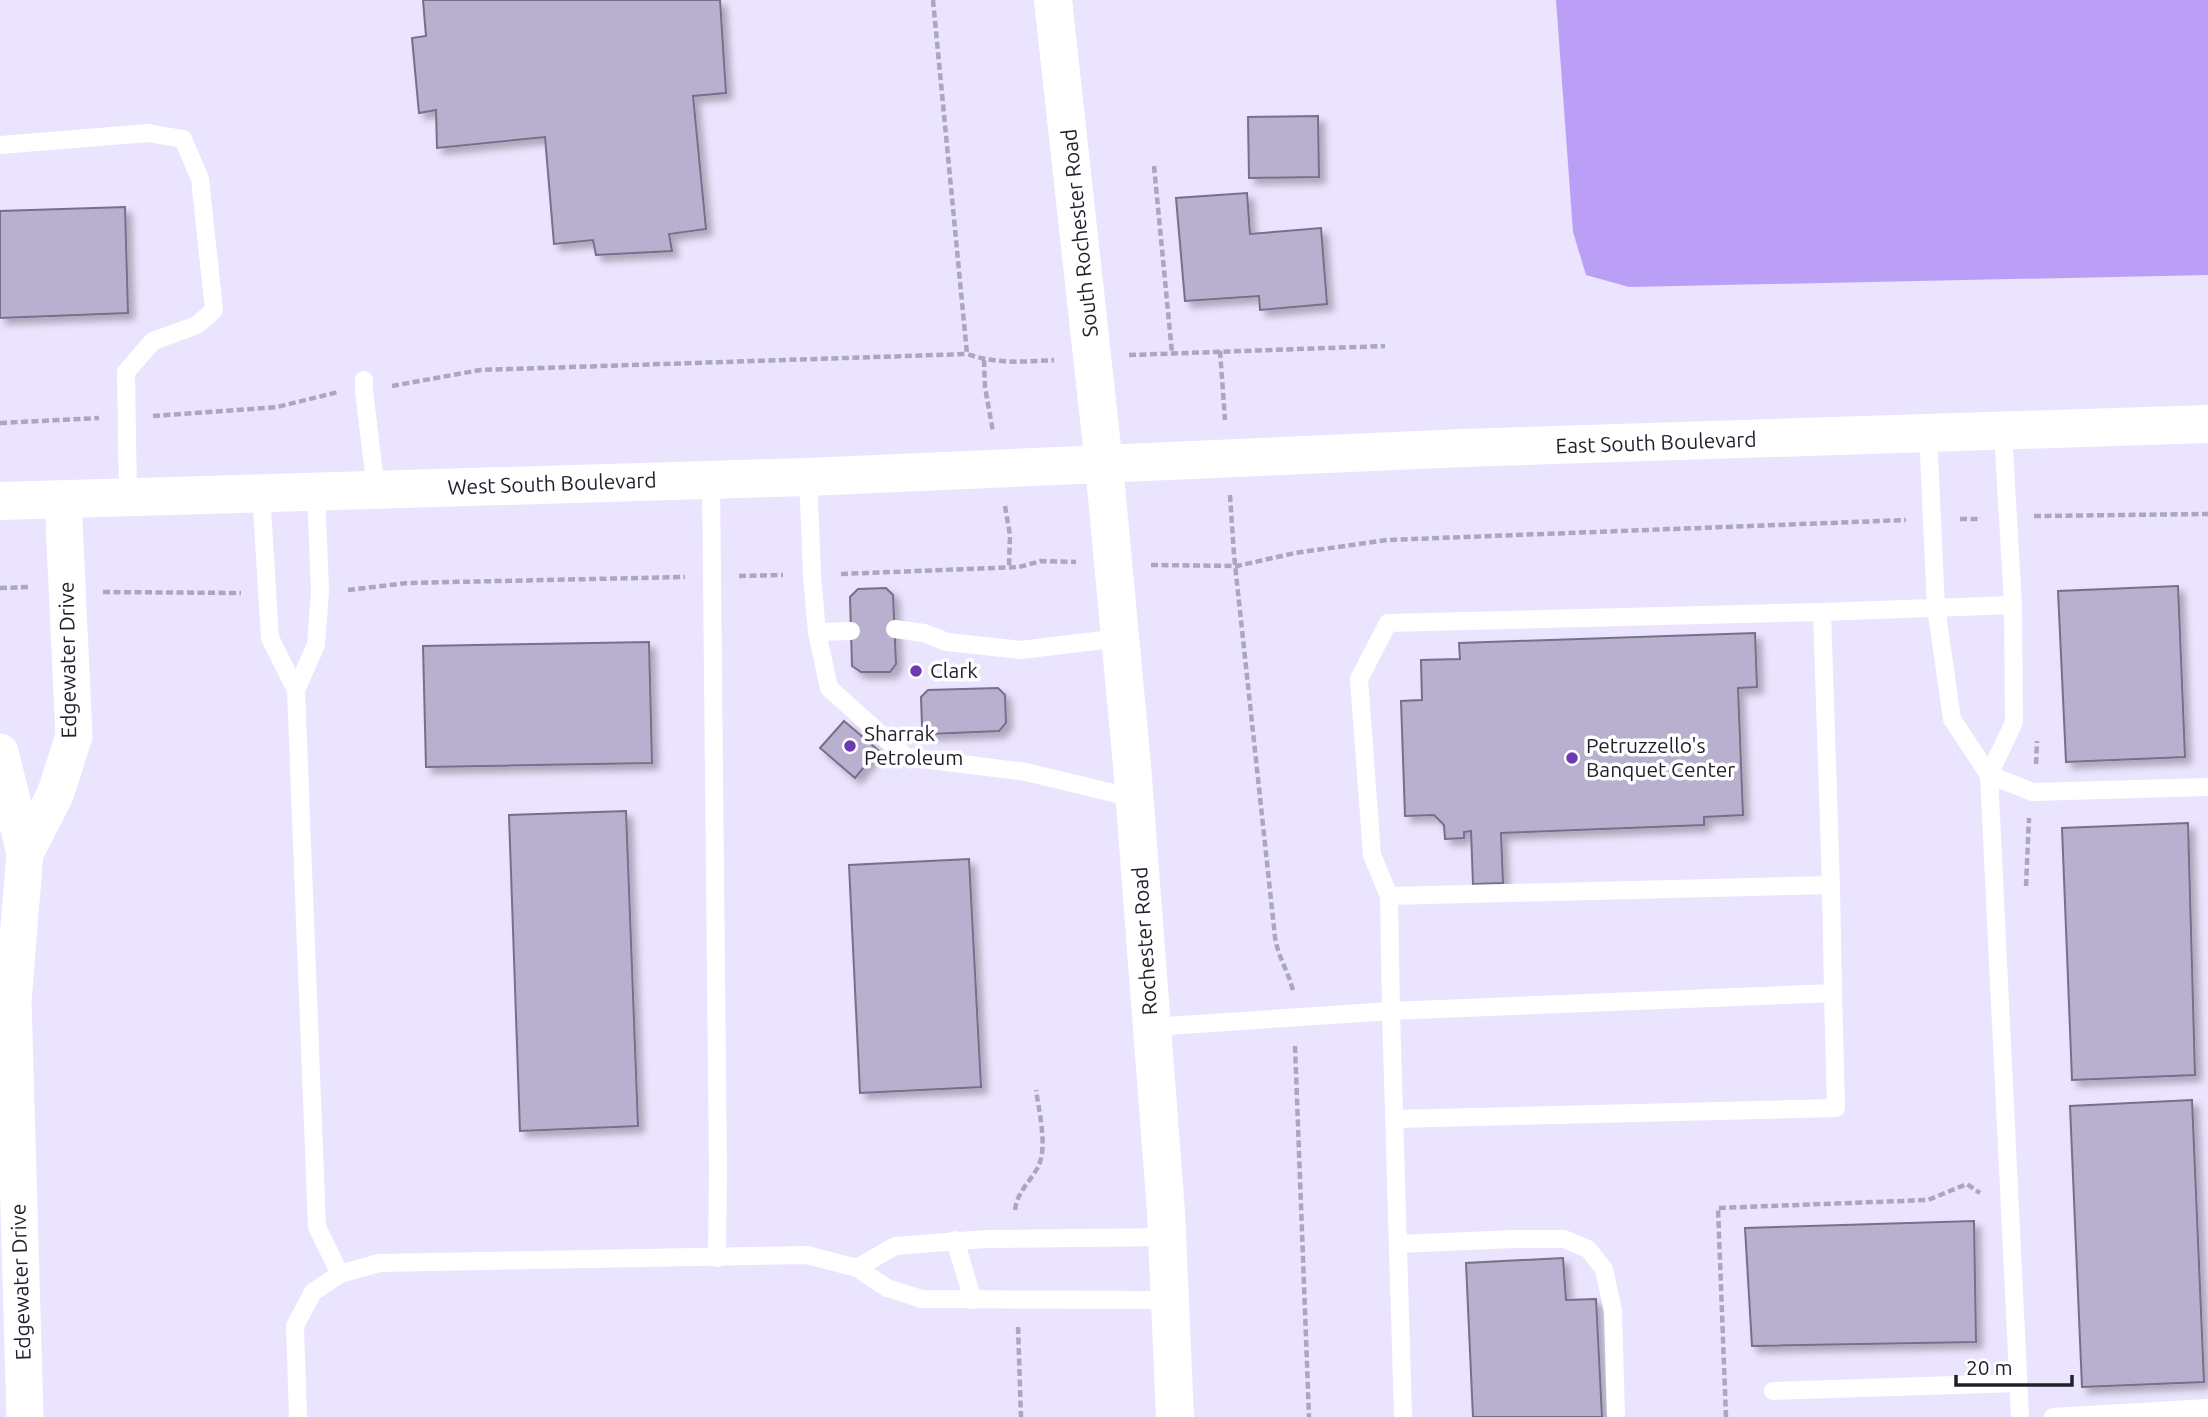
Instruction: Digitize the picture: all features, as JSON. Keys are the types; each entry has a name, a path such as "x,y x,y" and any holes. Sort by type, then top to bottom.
{"street":[{"name":"South Rochester Road","path":"1053,0 1104,465"},
{"name":"East South Boulevard","path":"1104,465 1464,448 2208,424"},
{"name":"West South Boulevard","path":"0,501 808,477 1104,465"},
{"name":"Rochester Road","path":"1104,465 1152,1027 1167,1237 1175,1417"},
{"name":"Edgewater Drive","path":"25,853 55,795 74,736 62,500"},
{"name":"Edgewater Drive","path":"0,752 25,853 13,1000 25,1417"}],"lane":[{"path":"0,145 148,133 183,139 200,179 214,310 197,325 153,341 126,372 128,497"},
{"path":"364,380 376,490"},
{"path":"2003,432 2013,605 2014,722 1989,775 2020,1417"},
{"path":"1928,434 1936,607 1952,719 1989,775 2033,792 2208,787"},
{"path":"808,477 817,632 829,688 906,757 1026,772 1134,798"},
{"path":"711,480 718,1258"},
{"path":"296,690 316,645 320,592 316,491"},
{"path":"261,492 270,638 296,690 317,1227 340,1274"},
{"path":"1404,1417 1389,896 1372,855 1359,679 1388,623 2013,605"},
{"path":"1394,1119 1836,1108 1822,612"},
{"path":"895,629 925,633 947,642 1021,650 1120,638"},
{"path":"817,632 851,631"},
{"path":"1389,896 1831,886"},
{"path":"1152,1027 1391,1011 1833,993"},
{"path":"857,1268 895,1246 955,1240 1167,1237"},
{"path":"1398,1244 1515,1238 1564,1239 1588,1249 1604,1269 1613,1311 1616,1417"},
{"path":"955,1240 973,1300"},
{"path":"298,1417 295,1326 313,1292 340,1274 379,1263 807,1255 857,1268 887,1288 922,1298 1170,1300"},
{"path":"1773,1391 2018,1383"},
{"path":"2053,1417 2208,1408"}],"path":[{"path":"933,0 967,354"},
{"path":"1154,166 1172,353"},
{"path":"1149,354 1385,346"},
{"path":"1220,351 1223,407"},
{"path":"388,387 480,370 967,354 984,360 1025,362"},
{"path":"984,360 988,405"},
{"path":"154,416 277,407 337,393"},
{"path":"0,423 90,418"},
{"path":"2028,516 2208,514"},
{"path":"1951,520 1988,518"},
{"path":"1192,566 1237,566 1295,553 1387,540 1916,520"},
{"path":"1233,527 1275,937 1278,954 1294,996"},
{"path":"1009,567 1010,535"},
{"path":"320,592 407,583 812,575 1019,567 1041,561"},
{"path":"0,588 13,588"},
{"path":"91,592 267,593"},
{"path":"2025,894 2027,827 2038,752 2037,738"},
{"path":"1295,1038 1308,1417"},
{"path":"1013,1220 1021,1190 1039,1166 1042,1152 1041,1117 1036,1090"},
{"path":"1726,1417 1718,1208 1928,1200 1967,1184 1984,1196"},
{"path":"1017,1320 1021,1417"}],"shaded area":[{"path":"1556,0 2208,0 2208,275 1629,287 1586,275 1573,232"}],"building":[{"path":"423,0 720,0 726,93 693,96 706,229 669,234 672,251 596,255 593,240 554,244 545,137 437,148 436,110 419,113 412,38 426,36"},
{"path":"1318,116 1319,177 1249,178 1248,117"},
{"path":"1247,193 1250,234 1321,228 1327,304 1260,310 1259,296 1185,301 1176,198"},
{"path":"125,207 128,313 0,318 0,211"},
{"path":"2178,586 2185,757 2066,762 2058,591"},
{"path":"886,588 893,595 896,664 890,672 861,672 852,666 850,597 858,589"},
{"name":"Petruzzello's Banquet Center","path":"1755,633 1757,687 1738,688 1743,815 1704,817 1704,825 1501,833 1503,883 1473,884 1471,831 1464,832 1464,838 1445,839 1444,825 1434,815 1405,816 1401,701 1422,700 1421,660 1460,659 1459,643"},
{"path":"649,642 652,763 426,767 423,646"},
{"path":"998,688 1005,695 1006,723 999,731 930,734 922,726 921,697 928,690"},
{"path":"844,721 878,750 855,778 820,748"},
{"path":"626,811 638,1126 520,1131 509,815"},
{"path":"2188,823 2195,1075 2072,1080 2062,828"},
{"path":"969,859 981,1087 860,1093 849,865"},
{"path":"2192,1100 2204,1382 2082,1387 2070,1106"},
{"path":"1974,1221 1976,1342 1752,1346 1745,1228"},
{"path":"1563,1258 1566,1300 1596,1299 1602,1417 1473,1417 1466,1263"}],"place":[{"name":"Clark","path":"916,671"},
{"name":"Sharrak Petroleum","path":"850,746"},
{"name":"Petruzzello's Banquet Center","path":"1572,758"}]}
